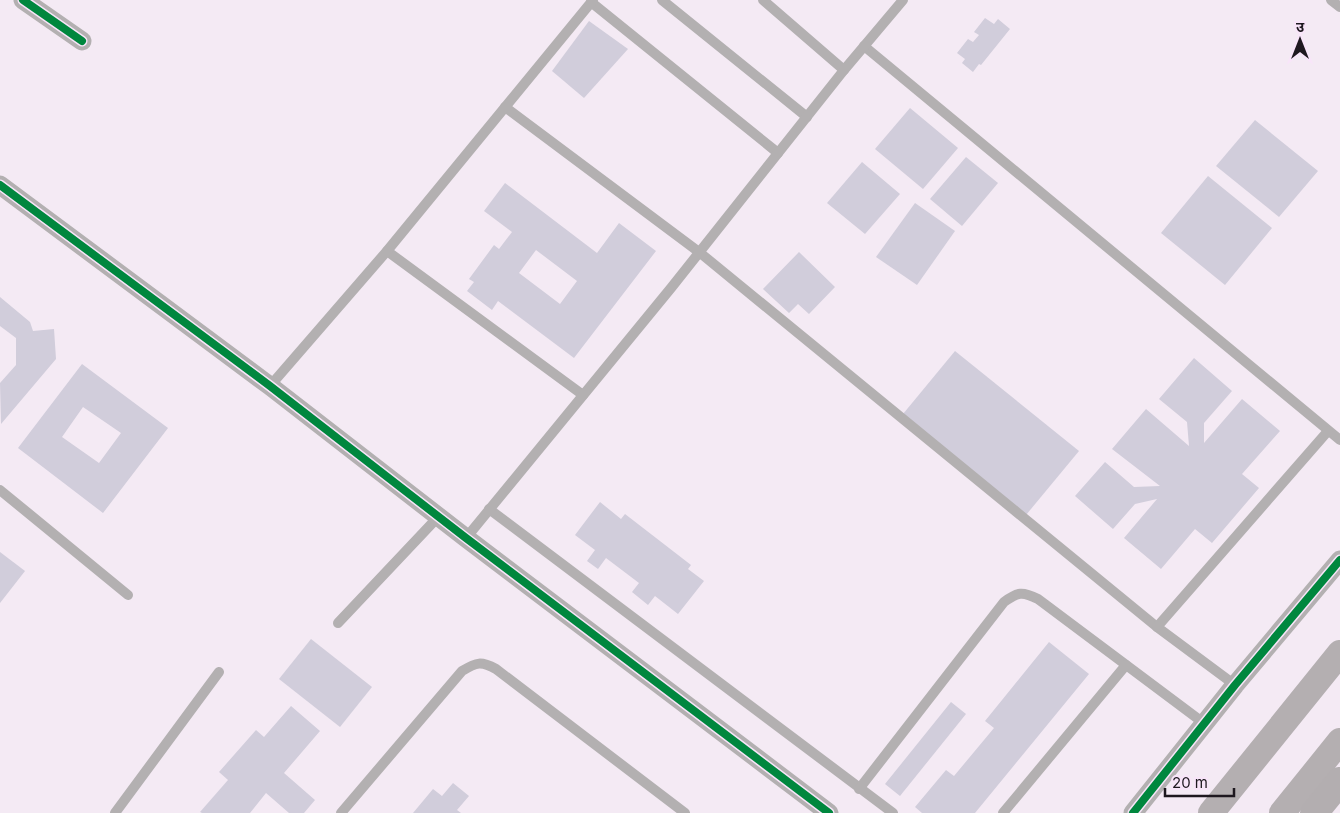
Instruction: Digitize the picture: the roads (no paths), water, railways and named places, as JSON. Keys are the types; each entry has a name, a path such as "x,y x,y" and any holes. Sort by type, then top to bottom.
{"highway":[{"path":"1314,813 1340,781"}],"main road":[{"path":"1211,813 1340,653"},
{"path":"1282,813 1340,741"}],"street":[{"path":"23,0 82,41"},
{"path":"0,185 270,386 466,538 829,813"},
{"path":"1133,813 1235,685 1340,560"}],"lane":[{"path":"662,0 807,117"},
{"path":"763,0 844,70"},
{"path":"466,538 700,252 844,70 903,0"},
{"path":"1331,0 1340,7"},
{"path":"270,386 387,251 592,1 778,153"},
{"path":"864,46 1340,440"},
{"path":"505,107 700,252 1157,627 1235,685"},
{"path":"387,251 583,395"},
{"path":"1157,627 1328,431"},
{"path":"0,490 128,595"},
{"path":"489,509 893,813"},
{"path":"338,623 439,516"},
{"path":"859,789 1004,602 1015,594 1026,593 1038,599 1205,724"},
{"path":"341,813 462,671 473,664 483,662 496,669 685,813"},
{"path":"1003,813 1126,665"},
{"path":"115,813 219,672"}]}
